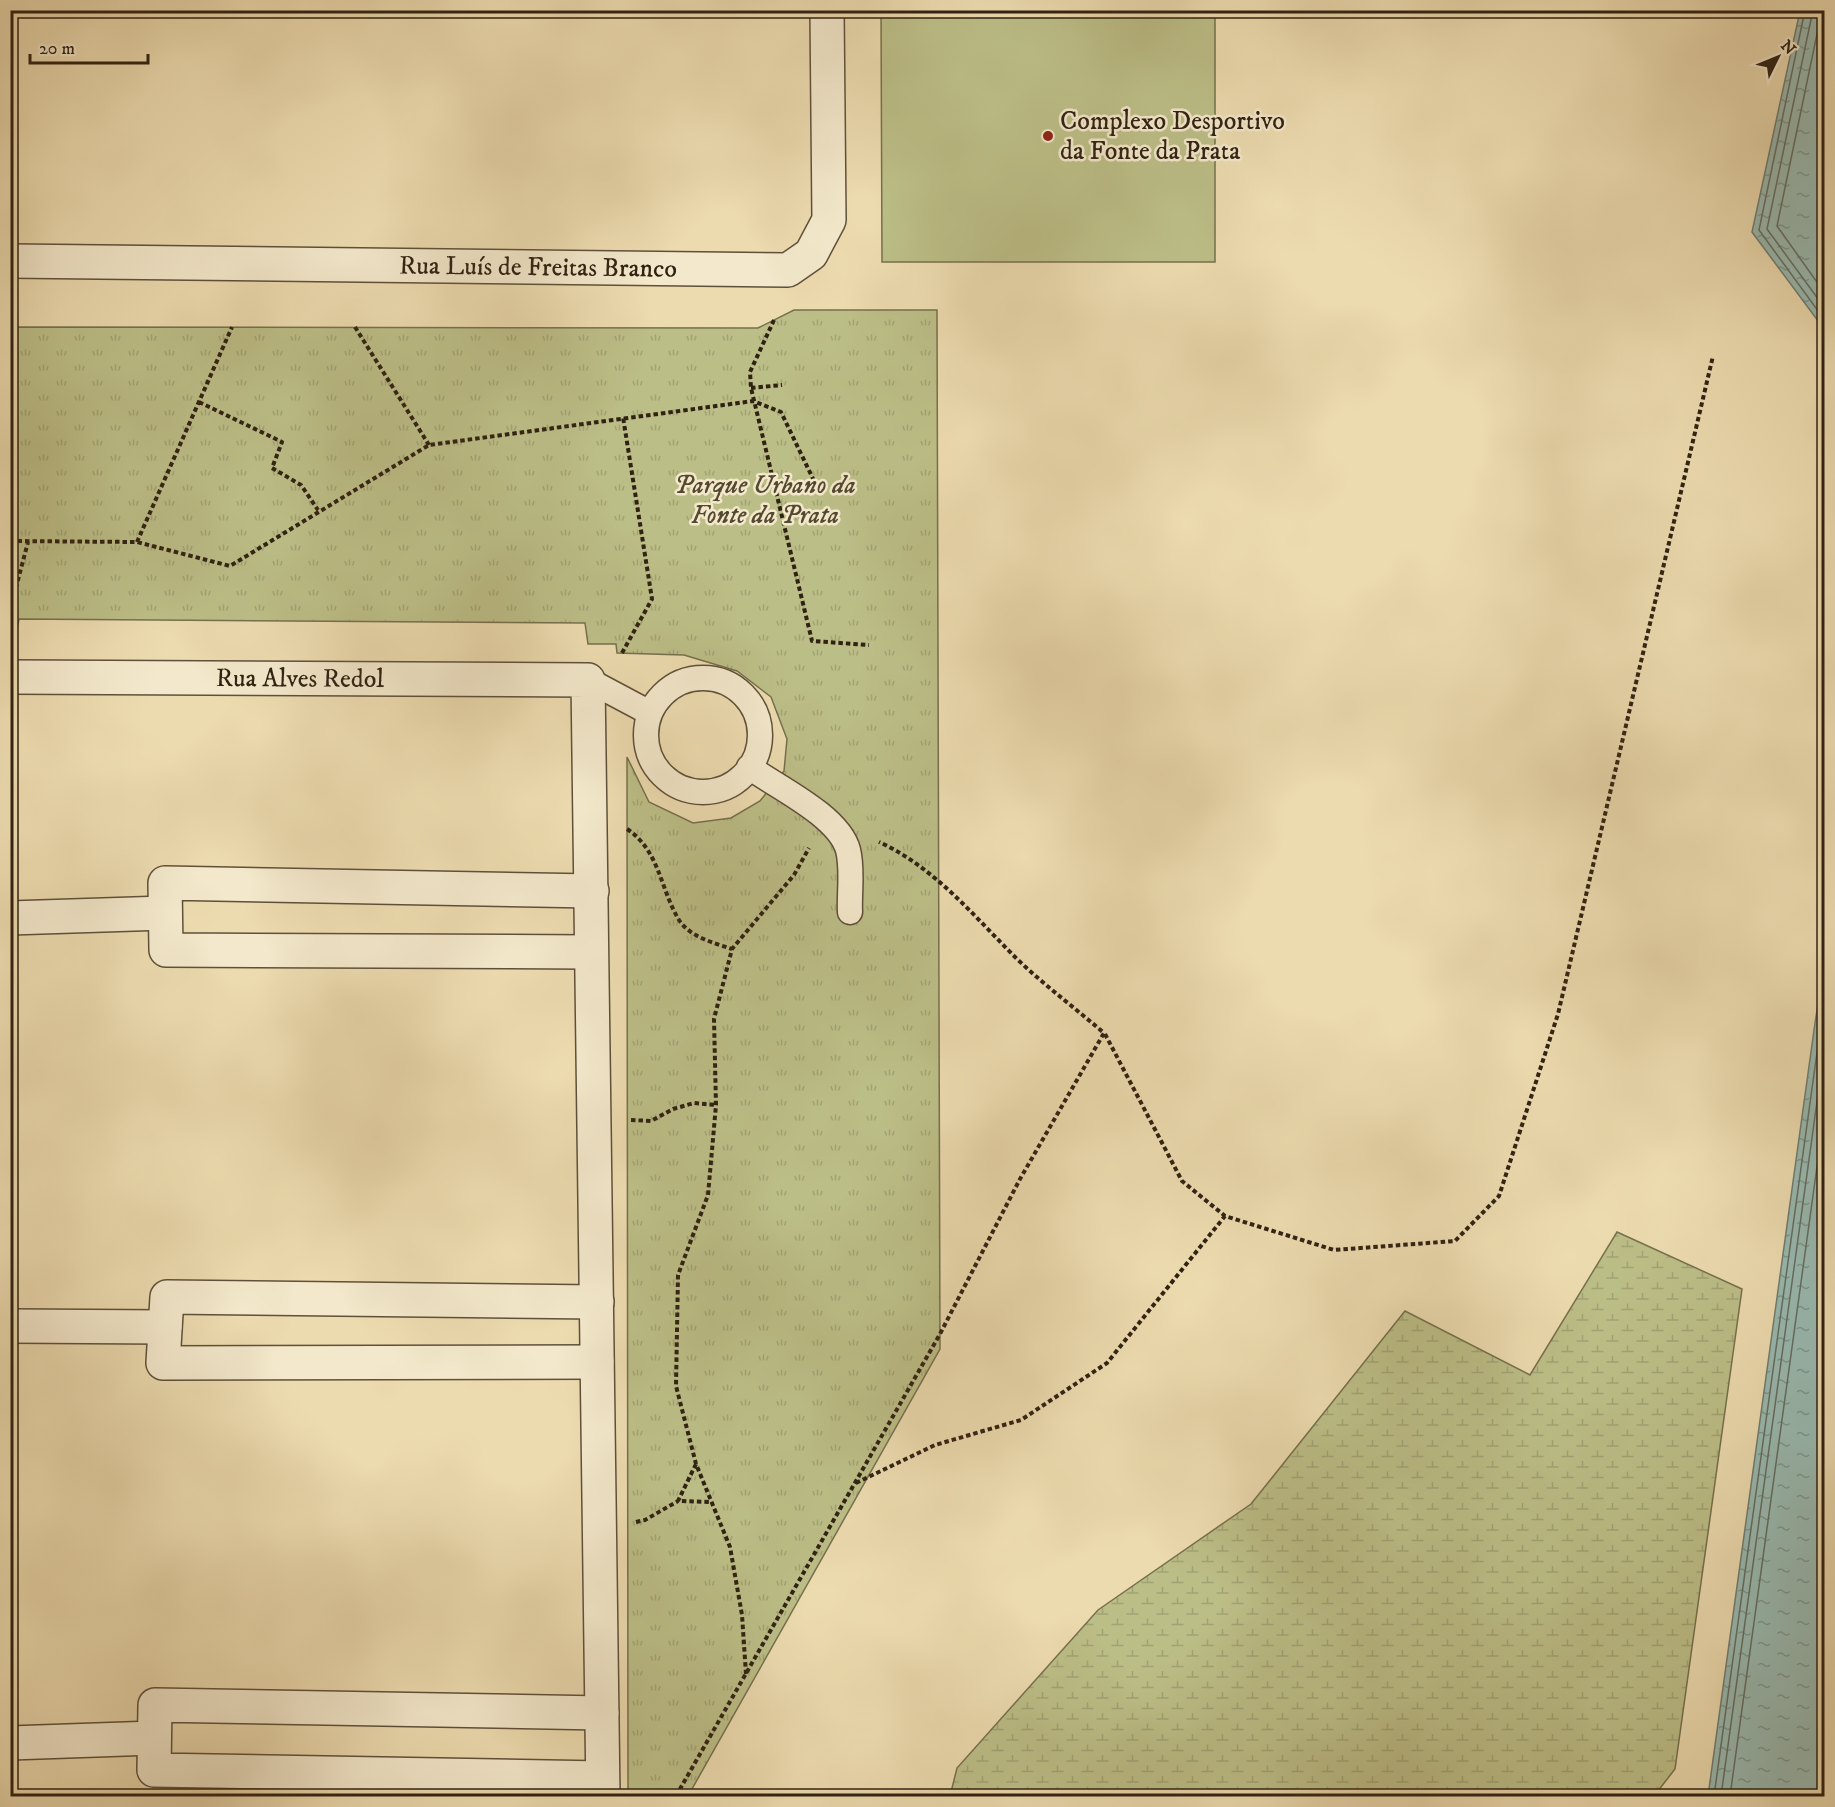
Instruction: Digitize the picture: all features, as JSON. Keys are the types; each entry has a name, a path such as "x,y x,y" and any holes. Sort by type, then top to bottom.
{"street":[{"name":"Rua Luís de Freitas Branco","path":"10,261 788,270 811,254 829,220 827,10"},
{"name":"Rua Alves Redol","path":"10,677 588,680"},
{"path":"588,680 597,1302 602,1713 602,1788 154,1770 155,1705 602,1713"},
{"path":"591,891 165,883 166,950 591,952"},
{"path":"10,918 165,913"},
{"path":"597,1302 167,1297 163,1363 597,1362"},
{"path":"10,1326 165,1327"},
{"path":"10,1743 154,1738"}],"lane":[{"path":"710,678 727,684 743,694 753,710 759,727 759,745 749,767 741,777 725,788 706,792 687,790 670,782 656,768 648,751 646,732 650,713 659,697 674,686 691,679 710,678"},
{"path":"588,680 650,713"},
{"path":"749,767 826,819 839,831 848,851 850,912"}],"path":[{"path":"774,320 750,372 751,388 812,641 869,645"},
{"path":"137,542 232,327"},
{"path":"355,327 429,444"},
{"path":"746,1674 742,1615 730,1547 696,1464 676,1386 678,1275 708,1195 716,1105 714,1019 732,949 794,875 826,819 893,849 941,883 1018,960 1104,1033 1182,1181 1225,1216 1334,1250 1455,1241 1499,1196 1558,1014 1713,356"},
{"path":"751,388 782,384"},
{"path":"10,541 137,542 230,566 429,444 753,401 781,412 815,483"},
{"path":"198,402 282,442 272,468 301,485 318,510"},
{"path":"622,653 652,599 623,417"},
{"path":"10,610 28,542"},
{"path":"627,829 639,837 652,855 680,922 701,938 732,949"},
{"path":"676,1797 940,1334 1020,1179 1104,1033"},
{"path":"628,1120 651,1122 674,1109 694,1103 716,1105"},
{"path":"855,1483 935,1445 1021,1420 1107,1364 1225,1216"},
{"path":"678,1502 696,1464"},
{"path":"628,1524 645,1520 678,1502 711,1502"}],"green space":[{"name":"Complexo Desportivo da Fonte da Prata","path":"881,11 1215,11 1215,262 882,262"},
{"name":"Parque Urbano da Fonte da Prata","path":"794,310 937,310 940,1349 688,1796 628,1796 627,757 649,802 693,823 731,818 760,801 784,771 787,739 771,697 737,671 684,655 617,653 616,644 588,644 585,623 19,619 15,641 11,641 11,327 758,328"},
{"path":"1617,1232 1742,1289 1675,1769 1654,1796 950,1796 957,1768 1098,1610 1251,1504 1405,1311 1530,1375"}],"water":[{"path":"1800,11 1824,11 1824,329 1752,232"},
{"path":"1824,966 1824,1796 1708,1796 1815,1023"}],"place":[{"name":"Complexo Desportivo da Fonte da Prata","path":"1048,136"}]}
